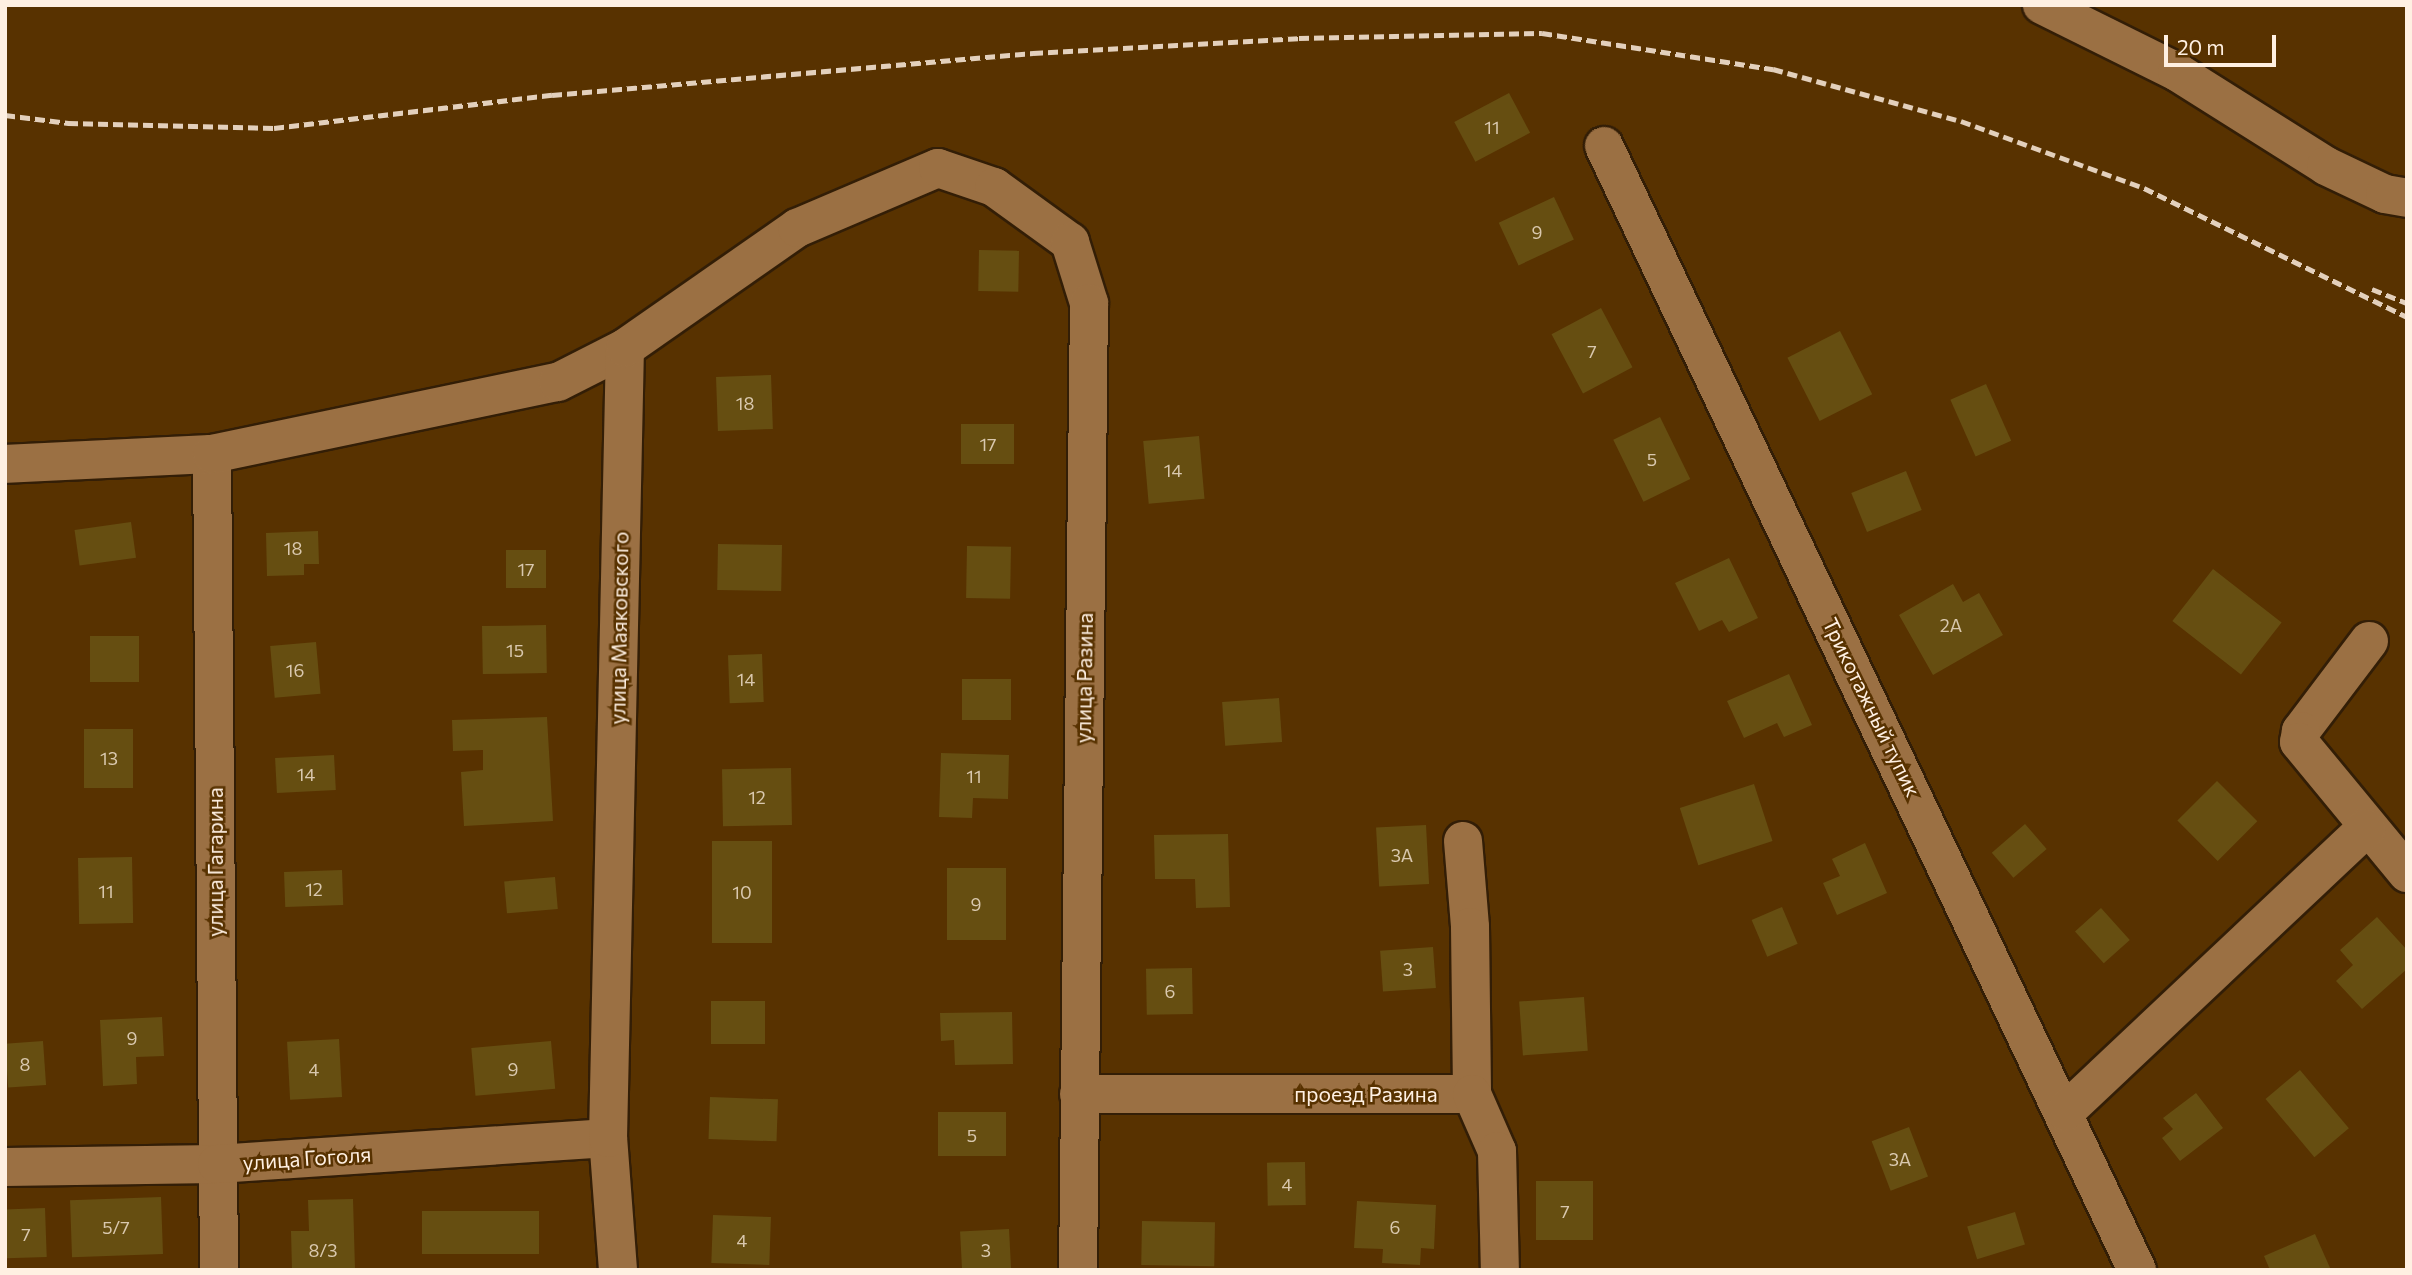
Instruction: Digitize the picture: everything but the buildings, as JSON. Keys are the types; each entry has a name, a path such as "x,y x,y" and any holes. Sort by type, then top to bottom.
{"street":[{"path":"2042,5 2177,72 2326,166 2385,194 2407,198"},
{"name":"Трикотажный тупик","path":"1604,146 2066,1112 2137,1270"},
{"name":"улица Разина","path":"625,348 797,228 938,167 994,187 1070,242 1089,303 1078,1270"},
{"path":"5,464 212,454 558,382 625,348"},
{"name":"улица Маяковского","path":"618,1270 608,1138 625,348"},
{"name":"улица Гагарина","path":"212,454 219,1270"},
{"path":"2369,641 2301,731 2299,742 2366,828 2407,873"},
{"path":"2066,1112 2366,828"},
{"path":"1463,841 1470,927 1472,1094 1497,1151 1500,1270"},
{"name":"проезд Разина","path":"1079,1094 1472,1094"},
{"name":"улица Гоголя","path":"5,1167 217,1164 608,1138"}],"railway":[{"path":"5,115 68,123 274,128 552,95 1033,53 1299,38 1542,33 1773,69 1961,121 2144,188 2407,317"},
{"path":"2372,289 2407,303"}]}
